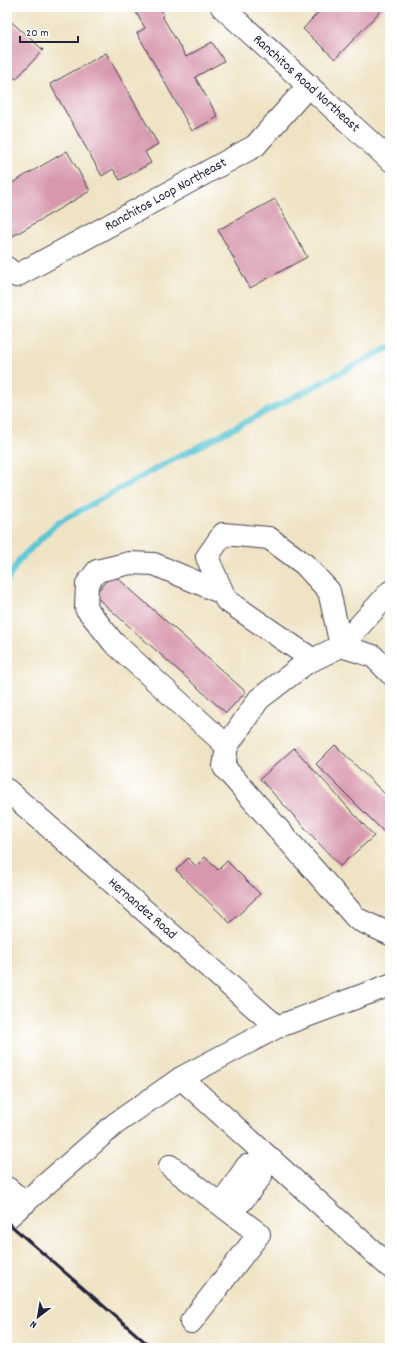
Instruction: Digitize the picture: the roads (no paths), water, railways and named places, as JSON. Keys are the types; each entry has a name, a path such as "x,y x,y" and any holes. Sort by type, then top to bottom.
{"street":[{"name":"Ranchitos Road Northeast","path":"222,7 390,160"},
{"name":"Ranchitos Loop Northeast","path":"7,268 16,276 255,146 309,85"},
{"path":"313,660 226,600 207,557 223,534 269,538 304,564 329,591 342,646"},
{"path":"222,593 154,564 130,563 97,571 87,584 86,608 113,642 227,746"},
{"path":"390,592 342,646 306,663 259,699 227,746 224,767 357,919 390,934"},
{"path":"342,646 373,656 390,673"},
{"name":"Hernandez Road","path":"7,790 277,1028"},
{"path":"7,1218 115,1124 181,1078 277,1028 390,985"},
{"path":"181,1078 262,1161 390,1266"},
{"path":"229,1206 242,1201 261,1176 262,1161"},
{"path":"170,1166 229,1206 259,1234 192,1322"},
{"path":"7,1188 25,1203"}],"waterway":[{"path":"7,581 19,560 56,524 157,468 390,347"}],"railway":[{"path":"7,1222 152,1348"}]}
